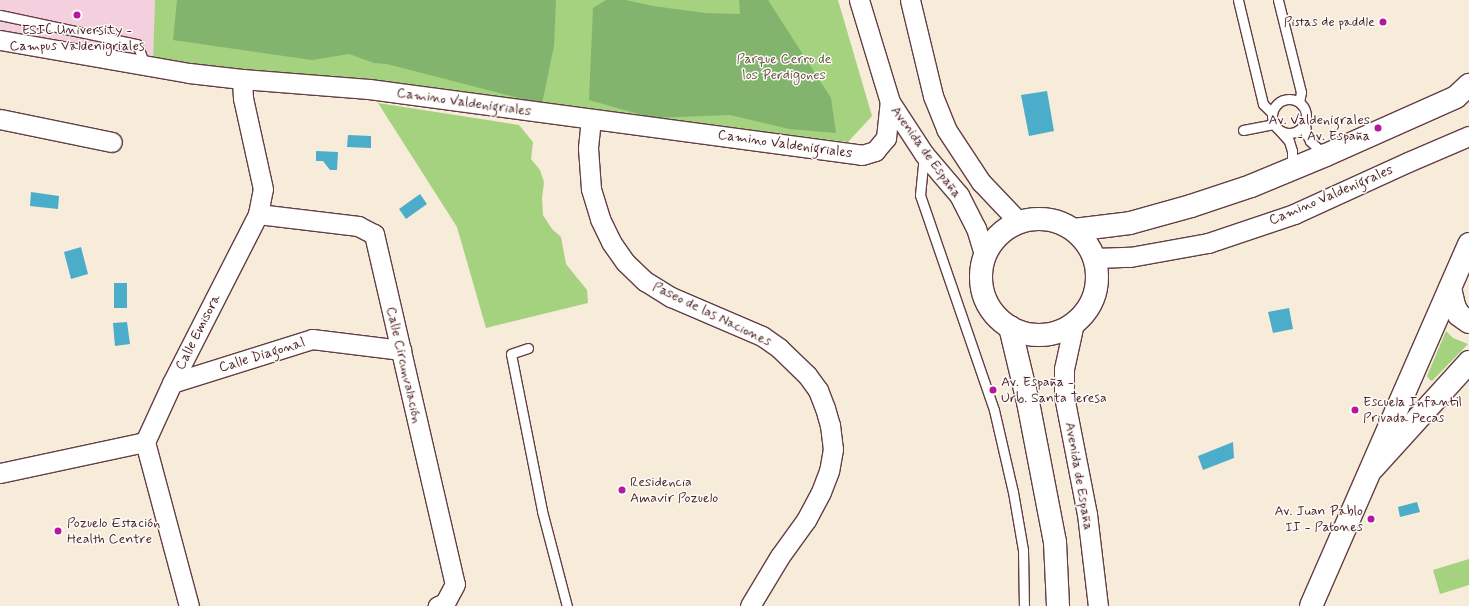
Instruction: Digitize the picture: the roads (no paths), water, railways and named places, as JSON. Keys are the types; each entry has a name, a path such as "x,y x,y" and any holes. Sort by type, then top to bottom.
{"main road":[{"path":"1074,230 1130,222 1157,216 1252,186 1456,97 1469,85"},
{"path":"1048,219 1074,230 1095,258 1098,282 1090,305 1074,323 1054,333 1031,334 1010,327 995,314 985,296 981,276 985,257 998,235 1019,222 1048,219"},
{"path":"1311,606 1469,244"},
{"path":"1450,288 1454,306 1459,315 1469,322"},
{"path":"1010,327 1028,402 1055,542 1058,606"},
{"path":"1372,469 1469,362"}],"street":[{"name":"Avenida de España","path":"859,0 890,102 924,154 959,195 976,228 985,257"},
{"name":"Avenida de España","path":"910,0 933,96 946,129 980,182 1019,222"},
{"name":"Camino Valdenigriales","path":"0,40 146,66 242,79 369,89 862,155 875,151 886,138 890,102"},
{"name":"Calle Emisora","path":"145,442 172,383 258,214 263,189 243,98 242,79"},
{"path":"0,119 112,142"},
{"name":"Paseo de las Naciones","path":"591,119 588,148 590,189 600,219 625,262 645,281 671,297 762,336 780,348 808,375 818,390 825,408 830,425 833,448 829,471 821,492 806,520 780,556 750,606"},
{"name":"Camino Valdenigrales","path":"1095,258 1130,256 1216,240 1294,214 1469,136"},
{"name":"Calle Circunvalación","path":"258,214 358,226 374,234 455,584 445,603 438,606"},
{"name":"Avenida de España","path":"1074,323 1064,369 1064,396 1087,514 1098,606"},
{"name":"Calle Diagonal","path":"172,383 312,339 401,350"},
{"path":"2,472 145,442 189,606"}],"lane":[{"path":"1238,0 1263,104 1272,113 1274,124 1289,141 1292,151 1292,169"},
{"path":"1278,0 1301,92 1299,102"},
{"path":"0,15 137,44 146,66"},
{"path":"1272,113 1278,103 1282,100 1294,99 1299,102 1306,112 1306,133 1310,141 1326,155"},
{"path":"1280,131 1285,133 1295,132 1305,122"},
{"path":"1243,130 1274,124"},
{"path":"924,154 920,195 994,410 1013,492 1023,550 1024,606"},
{"path":"528,348 511,354 542,511 567,606"}],"water":[{"path":"1047,91 1054,131 1029,136 1021,95"},
{"path":"348,135 371,136 371,148 347,147"},
{"path":"316,151 338,152 337,170 330,170 323,161 316,161"},
{"path":"31,192 59,196 58,209 30,206"},
{"path":"420,194 427,204 406,219 399,209"},
{"path":"81,247 88,274 71,279 64,252"},
{"path":"114,283 127,283 127,308 114,308"},
{"path":"1289,308 1293,329 1273,333 1268,312"},
{"path":"127,322 130,344 115,346 113,323"},
{"path":"1233,442 1234,458 1203,470 1198,456"},
{"path":"1417,502 1420,512 1400,517 1398,507"}],"place":[{"name":"ESIC University - Campus Valdenigriales","path":"77,15"},
{"name":"Pistas de paddle","path":"1383,22"},
{"name":"Av. Valdenigrales - Av. España","path":"1378,128"},
{"name":"Av. España - Urb. Santa Teresa","path":"993,390"},
{"name":"Escuela Infantil Privada Pecas","path":"1355,410"},
{"name":"Residencia Amavir Pozuelo","path":"622,490"},
{"name":"Av. Juan Pablo II - Patones","path":"1371,519"},
{"name":"Pozuelo Estación Health Centre","path":"58,531"}],"park label":[{"name":"Parque Cerro de los Perdigones","path":"784,68"}]}
